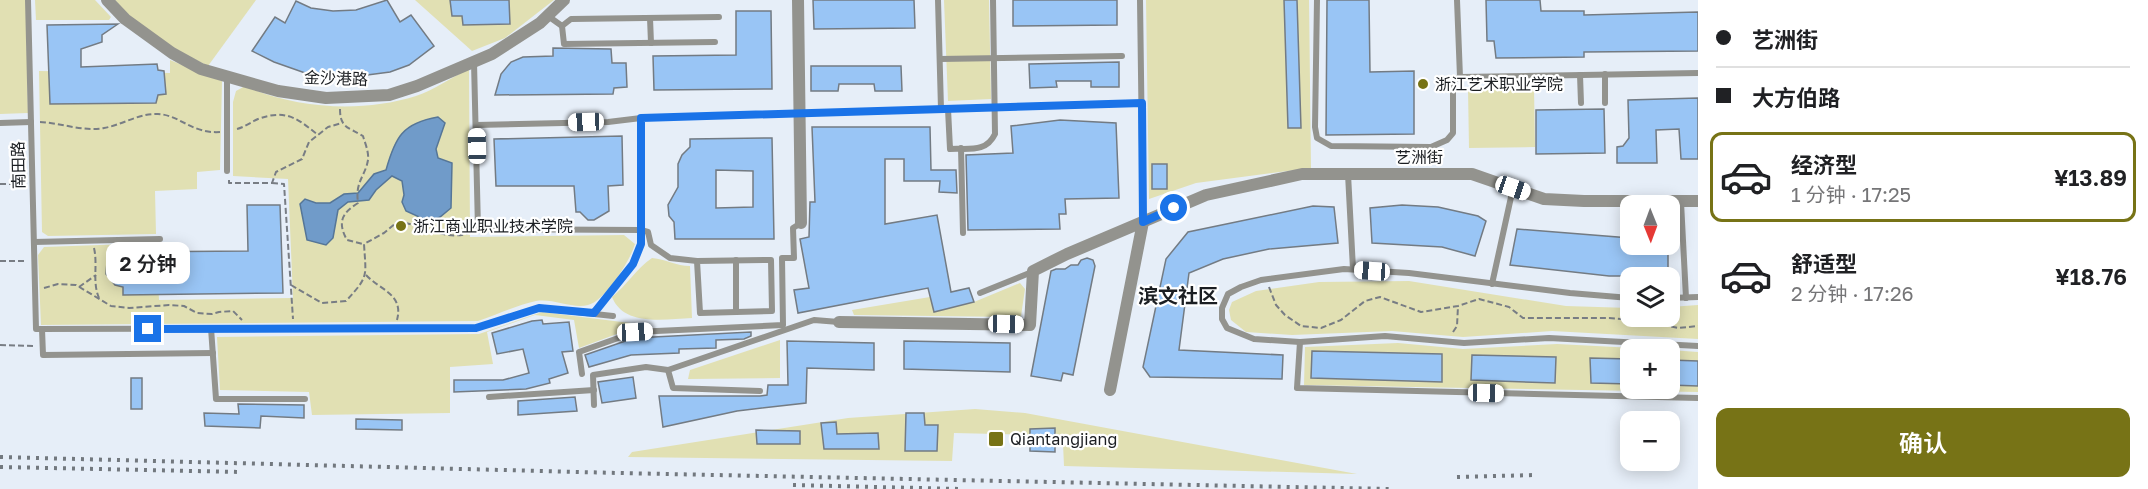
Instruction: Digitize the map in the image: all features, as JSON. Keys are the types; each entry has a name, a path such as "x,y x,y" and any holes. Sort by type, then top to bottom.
{"street":[{"name":"金沙港路","path":"107,0 125,19 201,69 278,91 326,98 389,95 417,86 492,54 540,23 564,0"},
{"path":"798,0 801,223"},
{"name":"艺洲街","path":"1033,271 1067,254 1206,195 1302,174 1472,174 1544,199 1698,201"},
{"path":"1110,390 1143,222"},
{"path":"839,322 1030,325 1033,271"}],"lane":[{"name":"南田路","path":"28,0 35,290 43,346"},
{"path":"938,0 944,109 950,149 980,148 991,143 995,134 993,0"},
{"path":"1140,0 1143,222"},
{"path":"1317,0 1315,127 1317,138 1331,146 1431,147 1447,140 1453,133 1453,81 1460,77 1698,73"},
{"path":"1457,0 1460,77"},
{"path":"548,16 562,26 564,44 714,42"},
{"path":"562,26 571,19 719,17"},
{"path":"650,18 651,43"},
{"path":"940,59 1122,56"},
{"path":"474,62 478,230 641,230 648,232 651,245 670,258 698,261 771,260 771,311 700,313 698,261"},
{"path":"1605,74 1605,103"},
{"path":"1581,75 1581,103"},
{"path":"226,76 227,171"},
{"path":"476,125 608,122 641,118 996,106 1142,103"},
{"path":"594,313 633,264 641,244 641,118"},
{"path":"0,123 31,122"},
{"path":"961,148 963,233"},
{"path":"1348,174 1353,269"},
{"path":"1492,284 1513,188"},
{"path":"1681,202 1686,298"},
{"path":"582,374 579,352 635,332 783,325 782,258 794,258 794,228 801,223"},
{"path":"34,242 160,239"},
{"path":"736,261 736,312"},
{"path":"1620,297 1409,273 1353,269 1266,280 1241,287 1228,294 1222,308 1222,319 1227,328 1254,339 1300,342 1385,336 1464,343 1549,338 1698,346"},
{"path":"980,293 1033,271"},
{"path":"1680,298 1698,297"},
{"path":"39,329 476,328 539,308 613,316"},
{"path":"594,405 593,375 646,368 668,370 814,320 839,322"},
{"path":"211,328 216,399 305,399"},
{"path":"1300,342 1297,388 1698,398"},
{"path":"43,346 44,355 213,353"},
{"path":"668,370 673,388 760,391"},
{"path":"489,397 594,390"}],"path":[{"path":"340,98 340,120 345,127 363,135 368,159 357,192 358,203 342,218 342,231 347,240 364,244 384,233 397,222 408,222 459,237 478,230"},
{"path":"31,122 54,122 104,129 144,116 158,114 210,133 241,128 272,114 287,114 318,135"},
{"path":"272,183 276,172 302,159 309,142 328,127 342,123"},
{"path":"227,171 229,183 284,184 293,328"},
{"path":"0,184 32,184"},
{"path":"93,240 97,262 94,287 99,298"},
{"path":"291,285 322,303 346,301 366,275 364,244"},
{"path":"0,261 34,261"},
{"path":"79,287 96,275"},
{"path":"366,275 374,284 391,294 396,301 399,310 393,328"},
{"path":"1266,280 1276,305 1285,315 1301,326 1321,328 1341,320 1365,301 1380,297 1421,312 1458,306 1479,299 1509,307 1523,318 1609,318 1646,321 1678,328 1698,326"},
{"path":"35,290 58,284 79,287 111,306 129,309 169,305 184,306 197,314 233,311 241,318 245,328"},
{"path":"1446,341 1457,326 1458,306"},
{"path":"0,345 43,346"}],"green space":[{"path":"0,0 26,0 28,113 0,114"},
{"path":"35,0 95,0 111,17 109,20 36,20"},
{"path":"115,0 256,0 208,66 158,38 135,21"},
{"path":"415,0 554,0 505,38 472,51"},
{"path":"944,0 989,0 991,99 948,101"},
{"path":"1146,0 1309,0 1311,168 1196,183 1149,199"},
{"path":"170,60 222,81 220,170 197,172 197,189 155,191 156,234 48,236 42,232 39,71 170,73"},
{"path":"469,69 470,237 624,235 635,244 632,251 616,279 595,302 582,306 542,300 478,321 41,325 38,255 44,247 156,243 159,300 293,298 288,179 233,176 233,102 236,91 245,86 265,94 307,104 374,105 416,96"},
{"path":"1534,88 1535,147 1469,148 1468,89"},
{"path":"652,258 690,266 692,318 646,319 635,317 618,307 612,297"},
{"path":"1409,281 1566,306 1620,308 1620,327 1680,327 1680,306 1698,305 1698,339 1552,331 1463,337 1392,331 1292,335 1246,332 1231,320 1229,310 1232,302 1256,291 1319,282"},
{"path":"1020,283 1025,289 1021,316 854,315 852,310 930,297 935,312 974,302"},
{"path":"542,312 630,323 633,328 579,348 574,320 535,315 487,332 493,364 450,367 450,413 312,415 309,392 220,390 217,337 479,334"},
{"path":"780,340 780,378 688,379 690,370"},
{"path":"1398,343 1463,349 1557,344 1620,347 1620,391 1304,385 1305,347"},
{"path":"1680,351 1698,352 1698,392 1680,392"},
{"path":"975,409 1025,413 1357,474 1064,466 1063,444 1093,444 1092,436 954,433 952,461 628,457 632,452 848,418"}],"water":[{"path":"438,117 445,123 436,149 438,158 452,163 451,208 430,222 406,211 402,202 404,195 402,181 392,176 376,190 369,200 348,202 338,210 333,238 326,245 307,240 300,204 305,199 316,203 330,203 344,194 358,193 374,174 386,170 397,141 408,128 416,123"}],"building":[{"path":"387,0 400,22 411,15 434,46 409,65 390,72 352,77 308,74 274,62 252,51 275,17 285,23 296,1 311,8 333,11 356,10"},
{"path":"450,0 509,0 510,24 463,25 462,16 452,16"},
{"path":"813,0 914,0 915,28 814,29"},
{"path":"1013,0 1117,0 1117,25 1013,26"},
{"path":"1284,0 1297,0 1301,128 1288,128"},
{"path":"1327,0 1369,0 1370,72 1414,71 1414,134 1326,135"},
{"path":"1486,0 1540,0 1541,11 1584,11 1584,15 1698,12 1698,51 1584,52 1584,57 1496,58 1494,41 1487,41"},
{"path":"736,11 771,11 772,89 654,90 653,56 736,55"},
{"path":"118,24 102,35 102,42 81,49 81,67 157,64 158,70 164,71 166,94 158,95 156,103 50,104 47,25"},
{"path":"553,48 611,49 612,63 626,63 627,87 614,88 613,94 495,95 501,74 511,62 523,57 553,56"},
{"path":"1119,62 1119,87 1091,87 1091,81 1056,81 1057,87 1030,88 1029,64"},
{"path":"811,66 901,66 902,91 875,91 874,84 839,84 838,91 811,91"},
{"path":"1698,98 1698,159 1681,159 1679,129 1656,130 1657,163 1617,163 1617,147 1623,146 1629,138 1628,100"},
{"path":"1604,109 1605,153 1536,154 1536,110"},
{"path":"1060,120 1116,123 1119,198 1065,199 1066,214 1059,214 1060,229 968,230 966,155 1013,153 1011,126"},
{"path":"812,127 930,127 931,170 956,170 957,193 939,192 940,181 904,181 904,159 885,159 885,224 937,215 951,292 969,288 974,302 934,312 928,288 798,313 794,290 809,288 800,239 809,237 810,202 815,202"},
{"path":"622,136 623,185 608,186 609,211 594,220 588,220 580,212 576,212 574,186 496,186 494,139"},
{"path":"772,138 774,239 675,239 674,222 669,216 668,205 678,187 678,164 682,155 690,147 690,139","holes":["716,170 753,171 753,207 716,208"]},
{"path":"1152,164 1167,164 1167,189 1152,189"},
{"path":"247,205 280,205 283,293 123,295 123,287 115,285 106,274 107,262 114,257 123,256 123,252 248,251"},
{"path":"1402,205 1438,207 1478,216 1486,221 1475,256 1442,247 1372,243 1370,208"},
{"path":"1313,206 1334,207 1338,243 1269,249 1223,259 1189,273 1179,350 1283,355 1282,379 1150,377 1143,367 1166,259 1188,232"},
{"path":"1517,229 1620,237 1620,255 1668,255 1668,267 1620,267 1620,276 1510,265"},
{"path":"1087,258 1093,260 1095,266 1073,375 1063,373 1061,381 1031,376 1051,271 1078,265 1081,260"},
{"path":"542,320 543,324 569,322 573,351 562,352 568,373 549,379 550,383 526,389 454,392 454,380 503,380 529,373 523,349 497,354 492,333"},
{"path":"751,332 751,336 744,339 716,340 716,348 679,349 679,353 631,355 589,367 585,355 634,338"},
{"path":"787,341 874,343 874,370 807,368 806,403 737,411 663,427 659,396 760,396 767,395 768,385 788,385"},
{"path":"904,341 1010,343 1010,372 904,369"},
{"path":"1312,351 1442,354 1442,382 1311,378"},
{"path":"1472,355 1556,357 1555,383 1471,380"},
{"path":"1590,358 1620,359 1620,384 1591,383"},
{"path":"1680,360 1698,361 1698,386 1680,385"},
{"path":"633,377 636,398 602,403 598,382"},
{"path":"131,378 142,378 142,409 131,409"},
{"path":"575,397 577,411 518,415 518,401"},
{"path":"238,404 304,405 304,418 261,416 260,428 205,426 204,413 239,414"},
{"path":"906,413 924,413 925,425 938,425 937,451 905,451"},
{"path":"356,419 402,420 402,430 356,429"},
{"path":"836,422 837,434 878,433 879,449 824,449 821,423"},
{"path":"1055,428 1055,452 1030,451 1030,429"},
{"path":"756,430 800,431 800,444 757,444"}],"railway":[{"path":"0,457 1389,489"},
{"path":"0,467 241,472"},
{"path":"1457,477 1536,475"},
{"path":"793,485 961,489"}],"place":[{"name":"浙江艺术职业学院","path":"1423,84"},
{"name":"浙江商业职业技术学院","path":"401,226"},
{"name":"Qiantangjiang","path":"996,439"}],"district":[{"name":"滨文社区","path":"1178,295"}],"route":[{"path":"148,329 476,328 539,308 594,313 633,264 641,244 641,118 1142,103 1143,222 1174,208"}]}
